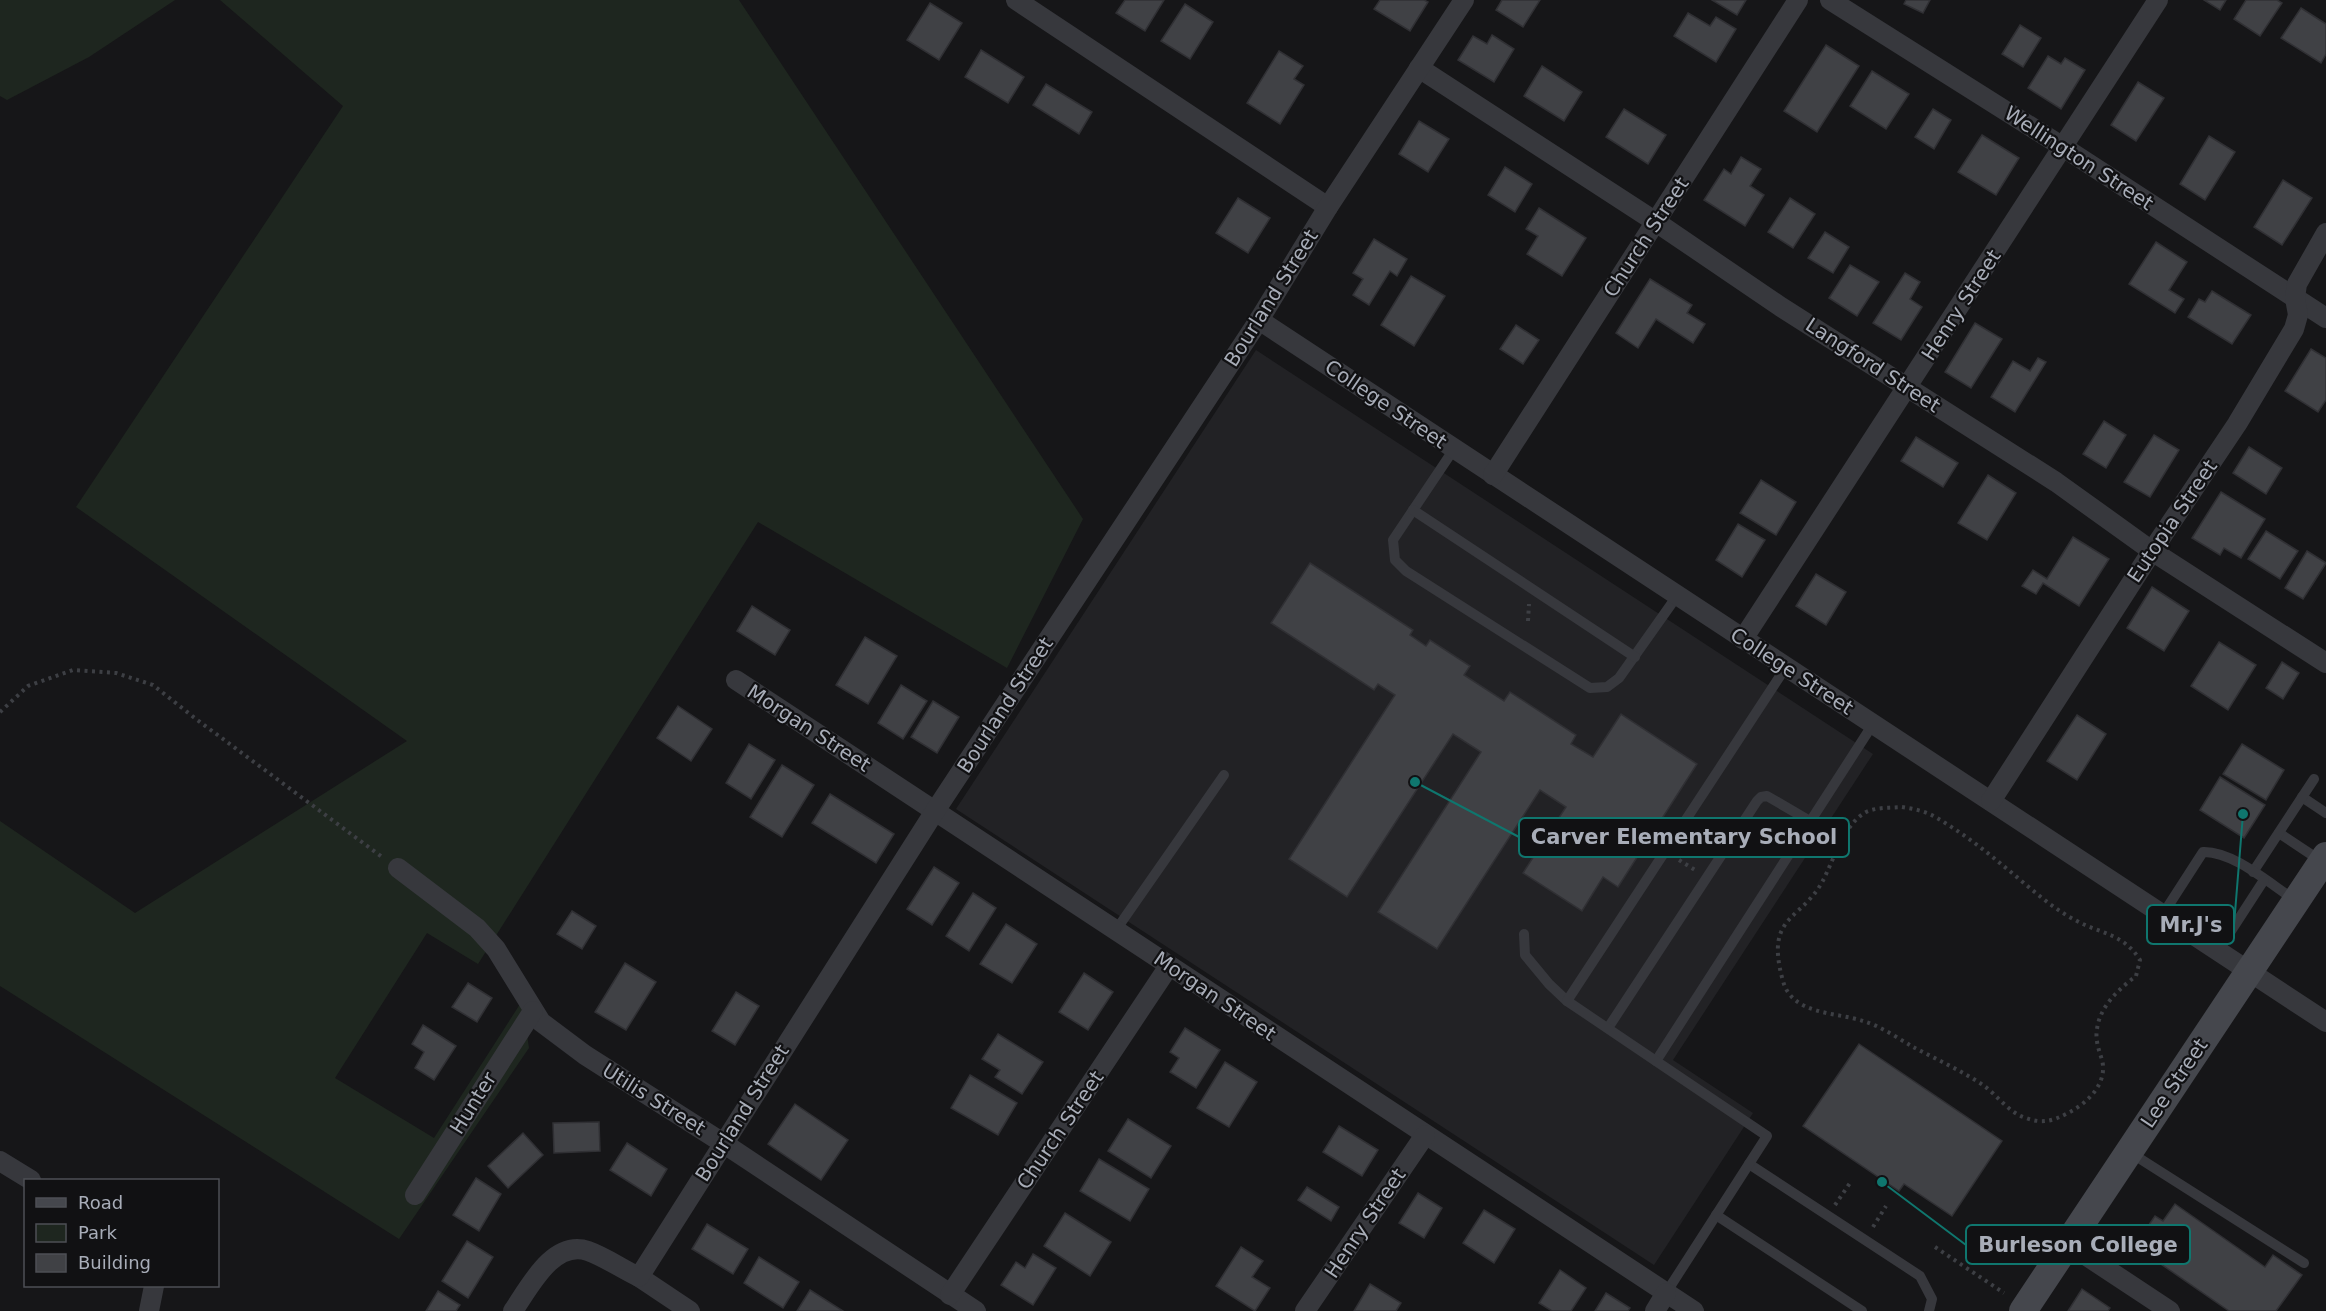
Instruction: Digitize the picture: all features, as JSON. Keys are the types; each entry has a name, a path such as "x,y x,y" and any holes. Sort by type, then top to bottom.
{"main road":[{"name":"Lee Street","path":"2013,1302 2067,1243 2324,859"}],"street":[{"path":"1016,0 1328,207"},
{"name":"Bourland Street","path":"639,1277 935,811 1259,320 1328,207 1464,0"},
{"name":"Church Street","path":"1493,475 1798,0"},
{"name":"Wellington Street","path":"1830,0 2063,147 2326,318"},
{"name":"Henry Street","path":"1743,639 2158,0"},
{"name":"Langford Street","path":"1419,68 1656,222 1781,307 2056,482 2152,550 2326,663"},
{"name":"Eutopia Street","path":"1991,801 2152,550 2237,424 2294,329 2298,315 2295,298 2297,284 2326,233"},
{"name":"College Street","path":"1259,320 2326,1022"},
{"name":"Morgan Street","path":"736,680 1694,1311"},
{"name":"Utilis Street","path":"398,868 477,928 508,967 541,1022 585,1055 723,1143 976,1311"},
{"name":"Church Street","path":"950,1294 1169,966"},
{"name":"Hunter","path":"415,1196 533,1011"},
{"name":"Henry Street","path":"1305,1311 1425,1135"},
{"path":"0,1161 29,1179"},
{"path":"2067,1243 2169,1311"},
{"path":"513,1311 538,1276 557,1255 567,1250 588,1251 639,1277 690,1311"},
{"path":"149,1311 154,1287"},
{"path":"1655,1311 1666,1293"}],"lane":[{"path":"1454,449 1393,540 1395,560 1406,571 1590,688 1607,687 1619,678 1677,596"},
{"path":"1413,510 1635,657"},
{"path":"1567,1001 1786,668"},
{"path":"1656,1061 1873,724"},
{"path":"1116,930 1224,775"},
{"path":"2253,872 2314,779"},
{"path":"1608,1028 1757,801 1767,796 1810,821"},
{"path":"2302,797 2326,813"},
{"path":"2278,833 2324,859"},
{"path":"2163,914 2203,852 2215,851 2232,859 2296,901"},
{"path":"2218,951 2264,880"},
{"path":"1524,934 1525,955 1549,984 1567,1001 1767,1136 1666,1293"},
{"path":"2128,1151 2304,1263"},
{"path":"1749,1164 1920,1276 1932,1299 1929,1311"},
{"path":"1716,1215 1862,1311"}],"path":[{"path":"1528,621 1530,599"},
{"path":"0,712 28,686 72,670 116,673 153,685 398,868"},
{"path":"1902,807 1921,810 1935,816 2058,909 2077,921 2117,937 2131,946 2140,960 2136,976 2122,986 2107,1004 2097,1028 2097,1046 2103,1063 2102,1081 2090,1098 2070,1112 2046,1123 2023,1118 1983,1086 1885,1032 1865,1021 1803,1005 1790,997 1783,982 1778,944 1780,929 1816,894 1853,823 1866,812 1881,808 1902,807"},
{"path":"1687,847 1704,857"},
{"path":"1679,860 1695,870"},
{"path":"1834,1206 1850,1183"},
{"path":"1870,1230 1886,1206"},
{"path":"1935,1247 2013,1302"}],"shaded area":[{"path":"1256,350 1873,754 1673,1060 1753,1113 1654,1265 956,809"}],"green space":[{"path":"0,0 175,0 89,57 7,100 0,96"},
{"path":"220,0 739,0 1083,519 1007,668 758,522 478,964 427,933 335,1078 434,1138 522,1001 529,1048 399,1239 0,986 0,821 135,913 407,741 76,507 343,106"}],"building":[{"path":"1125,0 1164,0 1145,31 1116,13"},
{"path":"1380,0 1424,0 1428,2 1410,31 1374,9"},
{"path":"1502,0 1540,0 1523,27 1496,10"},
{"path":"1712,0 1746,0 1737,15"},
{"path":"1906,0 1930,0 1923,13 1904,4"},
{"path":"2204,0 2226,0 2220,10"},
{"path":"2246,0 2277,0 2282,3 2260,36 2234,19"},
{"path":"930,3 962,23 939,60 907,40"},
{"path":"1185,4 1213,22 1190,59 1161,41"},
{"path":"2301,8 2326,24 2326,54 2321,63 2281,38"},
{"path":"1688,13 1710,26 1716,17 1736,29 1716,62 1674,36"},
{"path":"2020,25 2041,38 2023,67 2002,54"},
{"path":"1492,35 1514,49 1494,82 1458,60 1473,36 1487,44"},
{"path":"1826,45 1859,66 1817,132 1784,111"},
{"path":"981,50 1024,77 1008,103 965,77"},
{"path":"1279,51 1303,66 1294,79 1304,85 1280,124 1247,103"},
{"path":"2048,56 2061,64 2065,58 2085,70 2061,109 2028,88"},
{"path":"1542,66 1582,92 1564,121 1524,96"},
{"path":"1872,71 1909,94 1886,129 1850,106"},
{"path":"2138,82 2164,98 2136,141 2111,125"},
{"path":"1046,84 1092,112 1079,134 1033,105"},
{"path":"1624,109 1666,135 1648,164 1606,137"},
{"path":"1933,109 1951,120 1934,149 1915,137"},
{"path":"1419,121 1449,139 1428,172 1399,154"},
{"path":"1982,135 2019,158 1996,195 1958,172"},
{"path":"2209,136 2235,152 2205,200 2180,184"},
{"path":"1741,157 1761,169 1750,186 1764,195 1745,226 1704,200 1724,169 1731,174"},
{"path":"1505,167 1532,184 1515,212 1488,195"},
{"path":"2283,180 2312,198 2282,245 2254,227"},
{"path":"1238,198 1270,218 1248,253 1216,233"},
{"path":"1790,198 1815,214 1793,248 1768,232"},
{"path":"1539,208 1586,238 1562,276 1527,254 1538,236 1526,229"},
{"path":"1825,232 1849,247 1833,273 1808,258"},
{"path":"1374,239 1407,259 1397,276 1390,271 1369,305 1353,295 1363,279 1353,273"},
{"path":"2156,242 2187,262 2169,290 2184,299 2175,313 2129,284"},
{"path":"1850,265 1879,282 1857,316 1829,298"},
{"path":"1905,273 1920,282 1910,299 1922,307 1901,340 1873,323"},
{"path":"1411,276 1445,296 1414,346 1381,325"},
{"path":"1650,279 1692,305 1687,313 1705,324 1693,343 1656,319 1638,348 1616,333"},
{"path":"2212,291 2251,315 2232,344 2188,317 2199,299 2205,302"},
{"path":"1975,323 2002,339 1971,388 1945,372"},
{"path":"1516,325 1539,340 1523,364 1500,349"},
{"path":"2311,349 2326,358 2326,400 2318,412 2285,391"},
{"path":"2038,358 2046,362 2015,412 1991,397 2013,361 2030,371"},
{"path":"2104,421 2126,435 2106,468 2083,454"},
{"path":"2154,435 2179,450 2150,497 2124,482"},
{"path":"1916,437 1958,463 1943,487 1901,461"},
{"path":"2249,447 2282,468 2266,494 2233,473"},
{"path":"1988,475 2016,493 1987,540 1958,523"},
{"path":"1761,480 1796,502 1776,535 1740,513"},
{"path":"2221,492 2265,519 2241,558 2224,548 2220,555 2192,538"},
{"path":"1738,524 1765,540 1742,577 1716,560"},
{"path":"2266,531 2298,551 2280,579 2248,559"},
{"path":"2073,537 2109,559 2079,606 2043,583 2036,594 2022,586 2033,570 2047,579"},
{"path":"2307,551 2326,563 2303,599 2285,588"},
{"path":"1310,563 1413,630 1410,635 1426,646 1430,640 1470,666 1464,675 1504,701 1510,692 1576,735 1571,744 1593,757 1621,714 1697,764 1618,887 1603,877 1582,911 1523,873 1566,807 1540,790 1437,949 1378,912 1481,752 1453,734 1347,897 1289,859 1395,695 1378,684 1374,690 1271,623"},
{"path":"1816,574 1846,592 1826,625 1796,606"},
{"path":"2152,587 2189,611 2164,651 2127,628"},
{"path":"752,606 790,630 775,655 737,631"},
{"path":"865,637 897,656 868,704 836,685"},
{"path":"2219,642 2256,665 2228,710 2191,686"},
{"path":"2282,662 2299,673 2283,699 2266,688"},
{"path":"901,685 927,701 903,739 878,723"},
{"path":"933,701 959,717 937,753 911,737"},
{"path":"678,706 712,729 691,761 657,738"},
{"path":"2077,715 2106,734 2077,780 2047,761"},
{"path":"749,744 775,760 751,799 726,783"},
{"path":"2242,744 2284,770 2266,800 2223,774"},
{"path":"782,765 814,785 782,837 750,817"},
{"path":"2220,777 2265,805 2244,838 2200,810"},
{"path":"830,794 894,834 876,863 812,823"},
{"path":"934,867 959,883 932,925 907,909"},
{"path":"973,893 996,908 969,951 946,936"},
{"path":"572,911 596,926 582,949 557,934"},
{"path":"1006,924 1037,944 1012,983 980,964"},
{"path":"625,963 656,982 626,1030 595,1012"},
{"path":"1084,973 1113,992 1088,1030 1059,1012"},
{"path":"468,983 492,998 477,1022 452,1007"},
{"path":"736,992 759,1006 735,1045 712,1031"},
{"path":"423,1025 456,1046 434,1080 415,1068 424,1052 412,1044"},
{"path":"1185,1028 1220,1050 1196,1088 1170,1072 1179,1058 1170,1052"},
{"path":"998,1034 1043,1062 1022,1094 995,1077 1000,1070 982,1059"},
{"path":"1859,1044 2002,1141 1952,1216 1904,1184 1899,1191 1803,1126"},
{"path":"1225,1062 1257,1082 1229,1127 1197,1108"},
{"path":"970,1075 1017,1103 998,1135 951,1108"},
{"path":"795,1104 848,1140 821,1180 768,1144"},
{"path":"1128,1119 1171,1146 1151,1178 1108,1151"},
{"path":"599,1122 600,1151 554,1153 553,1123"},
{"path":"1339,1126 1378,1150 1362,1176 1323,1152"},
{"path":"523,1133 543,1155 508,1188 488,1166"},
{"path":"627,1143 667,1169 651,1196 610,1170"},
{"path":"1099,1159 1149,1189 1130,1221 1080,1191"},
{"path":"476,1178 501,1194 479,1231 453,1215"},
{"path":"1307,1187 1339,1207 1331,1221 1298,1200"},
{"path":"1418,1193 1442,1208 1424,1238 1399,1223"},
{"path":"2175,1204 2265,1267 2273,1255 2302,1275 2276,1311 2229,1311 2142,1251 2152,1237 2144,1232 2155,1216 2163,1221"},
{"path":"1484,1210 1515,1229 1494,1263 1463,1243"},
{"path":"1065,1213 1111,1242 1090,1276 1044,1246"},
{"path":"707,1224 748,1249 733,1274 692,1249"},
{"path":"467,1241 493,1257 468,1298 442,1281"},
{"path":"1241,1247 1263,1261 1252,1277 1270,1288 1255,1311 1216,1286"},
{"path":"1033,1254 1056,1268 1033,1305 1001,1285 1016,1262 1025,1268"},
{"path":"759,1257 799,1282 783,1308 744,1283"},
{"path":"1560,1270 1586,1288 1571,1311 1552,1311 1539,1303"},
{"path":"1370,1284 1401,1303 1396,1311 1354,1311"},
{"path":"2082,1289 2110,1308 2108,1311 2068,1311"},
{"path":"810,1290 843,1311 797,1311"},
{"path":"438,1291 460,1305 456,1311 426,1311"},
{"path":"1606,1293 1630,1308 1628,1311 1595,1311"}],"place":[{"name":"Carver Elementary School","path":"1415,782"},
{"name":"Mr.J's","path":"2243,814"},
{"name":"Burleson College","path":"1882,1182"}]}
